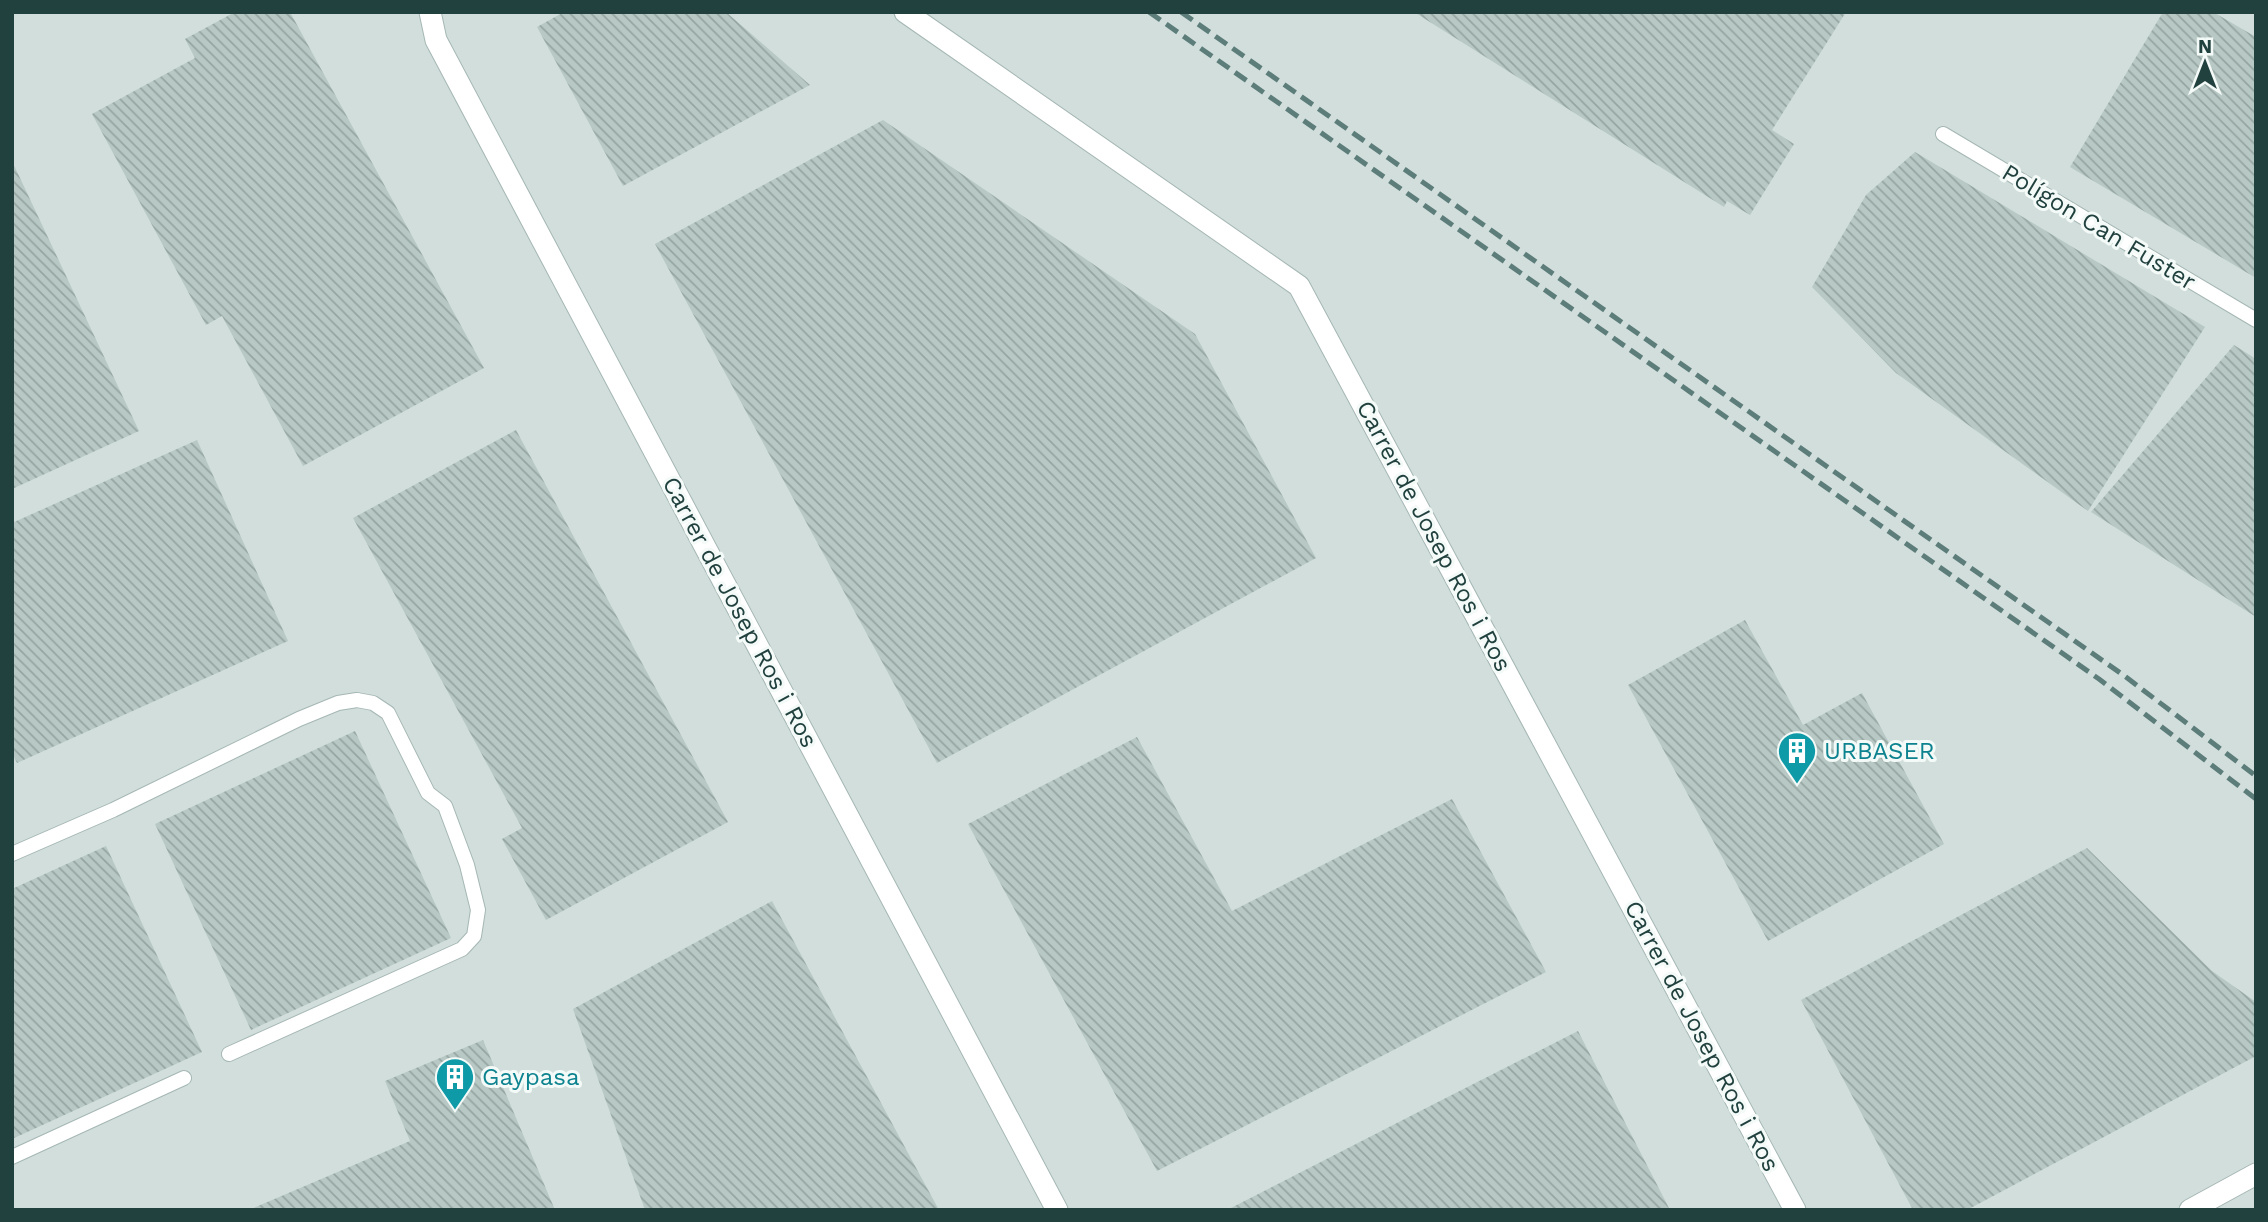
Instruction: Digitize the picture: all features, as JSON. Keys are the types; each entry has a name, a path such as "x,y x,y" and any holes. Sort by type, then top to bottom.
{"street":[{"name":"Carrer de Josep Ros i Ros","path":"430,12 436,40 1057,1210"},
{"name":"Carrer de Josep Ros i Ros","path":"905,12 1299,286 1795,1210"},
{"path":"2190,1210 2256,1174"}],"lane":[{"name":"Polígon Can Fuster","path":"1943,134 2256,320"},
{"path":"12,854 113,810 299,719 338,703 357,699 373,703 388,713 428,793 445,806 467,865 478,910 474,936 462,949 229,1054"},
{"path":"12,1157 184,1078"}],"shaded area":[{"path":"12,12 2256,12 2256,1210 12,1210"}],"building":[{"path":"235,12 290,12 484,368 303,466 222,316 206,325 92,114 195,58 185,39"},
{"path":"564,12 726,12 810,85 623,186 537,27"},
{"path":"1414,12 1846,12 1772,130 1794,144 1750,215 1727,201 1724,207"},
{"path":"2163,12 2213,12 2256,37 2256,278 2070,167"},
{"path":"883,120 1195,334 1316,558 937,763 655,244"},
{"path":"1915,152 2205,327 2088,511 1896,373 1812,287 1866,195"},
{"path":"12,161 139,431 12,489"},
{"path":"2234,345 2256,359 2256,617 2091,512"},
{"path":"516,430 728,822 546,920 502,839 522,828 353,518"},
{"path":"197,440 288,641 17,763 12,753 12,523"},
{"name":"URBASER","path":"1745,620 1803,725 1862,693 1944,844 1768,941 1628,685"},
{"path":"355,731 451,938 251,1030 155,824"},
{"path":"1137,737 1232,911 1452,799 1546,972 1157,1171 968,824"},
{"path":"106,846 202,1052 12,1139 12,889"},
{"path":"2087,848 2212,971 2256,1002 2256,1056 1967,1210 1913,1210 1801,1000"},
{"path":"772,901 939,1210 645,1210 573,1009"},
{"path":"1578,1031 1670,1210 1227,1210 1434,1104"},
{"name":"Gaypasa","path":"483,1040 555,1210 249,1210 410,1141 385,1081"}],"railway":[{"path":"1149,12 2099,679 2256,799"},
{"path":"1181,12 2126,677 2256,776"}],"place":[{"name":"URBASER","path":"1797,785"},
{"name":"Gaypasa","path":"455,1111"}]}
